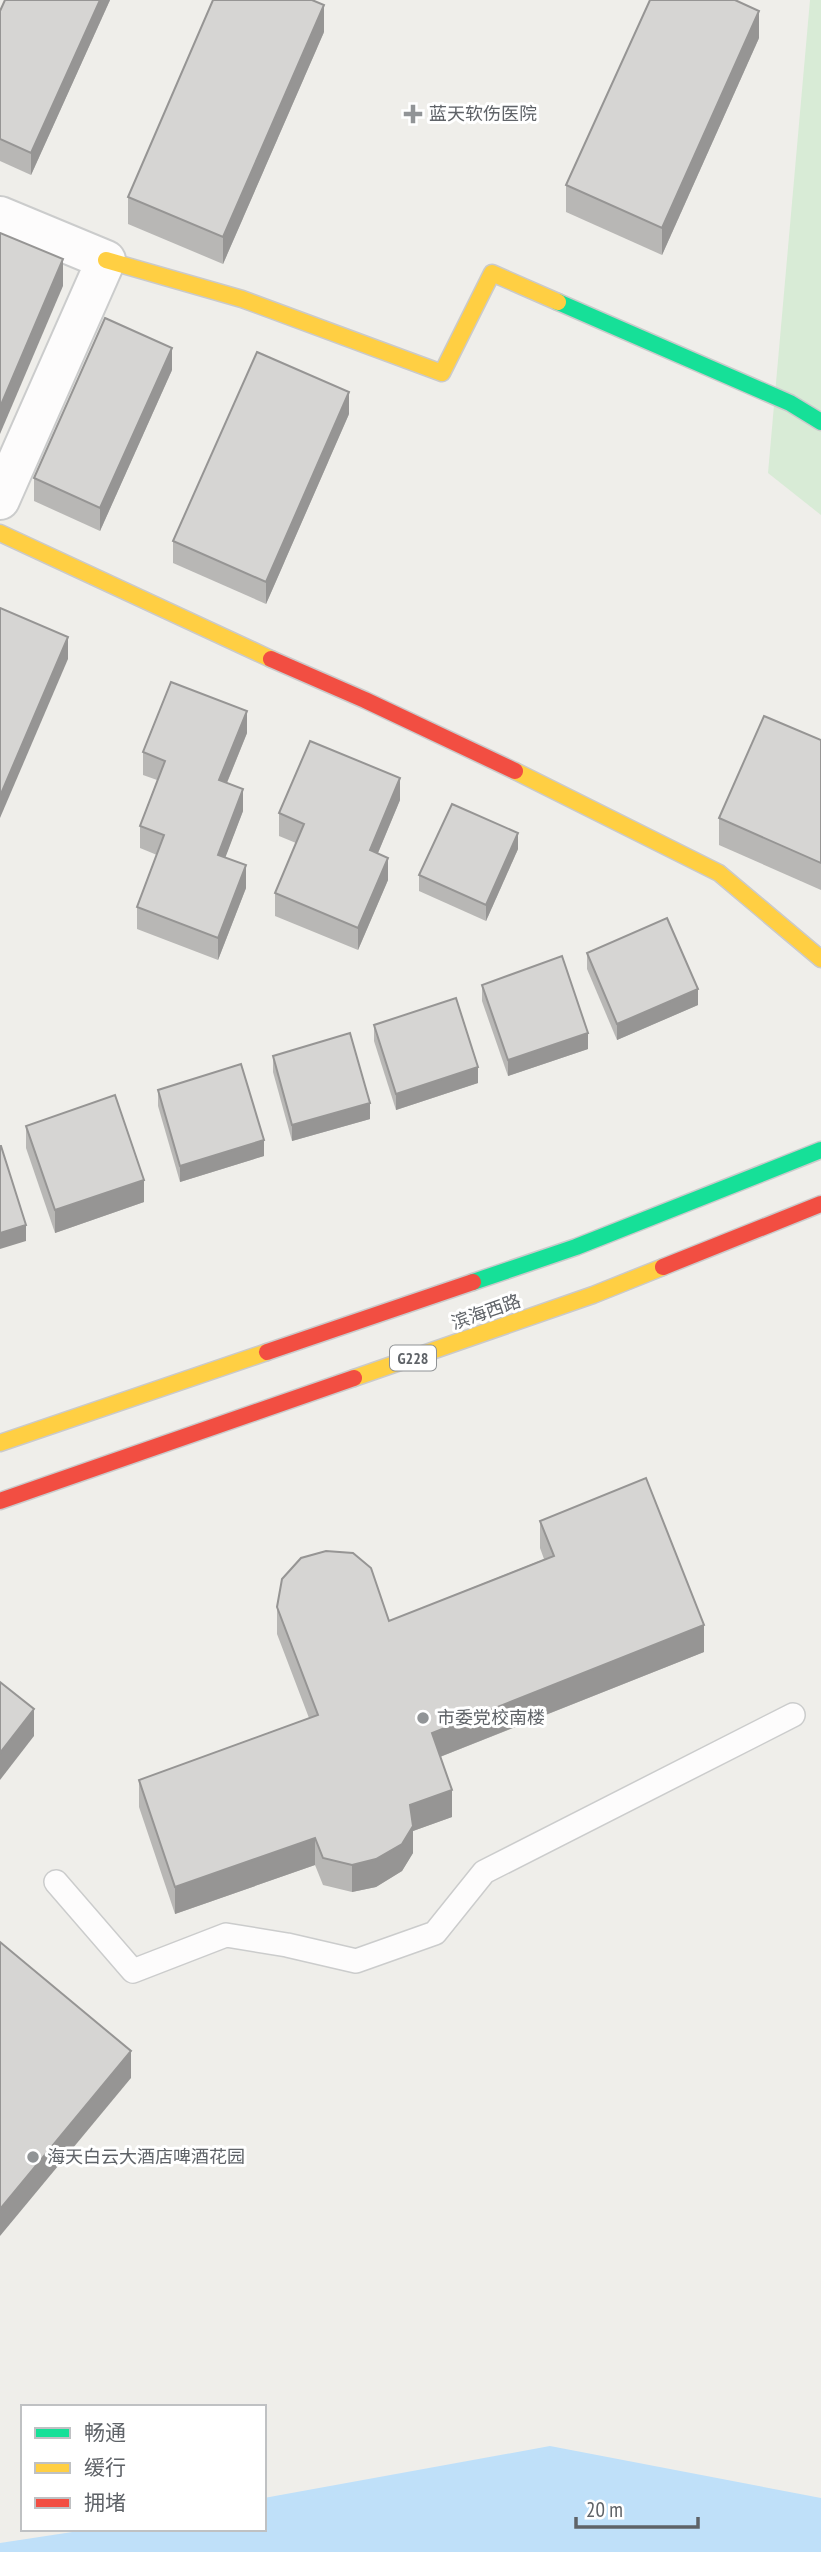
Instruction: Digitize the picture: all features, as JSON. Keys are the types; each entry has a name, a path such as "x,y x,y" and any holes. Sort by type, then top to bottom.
{"main road":[{"path":"106,260 242,299 442,373 492,273 790,403 821,422"},
{"path":"0,533 218,636 377,706 552,789 719,873 821,959"},
{"name":"滨海西路","path":"0,1443 576,1247 821,1150"},
{"name":"滨海西路","path":"0,1501 593,1295 821,1204"}],"street":[{"path":"0,216 106,260 0,500"}],"lane":[{"path":"56,1882 133,1972 226,1935 287,1945 356,1961 435,1933 484,1872 793,1715"}],"green space":[{"path":"810,0 821,0 821,515 768,473"}],"water":[{"path":"550,2446 821,2498 821,2552 0,2552 0,2543 79,2531 266,2531 266,2498"}],"building":[{"path":"5,0 100,0 31,153 0,139 0,11"},
{"path":"213,0 312,0 324,5 223,237 128,197"},
{"path":"650,0 735,0 759,11 662,228 566,185"},
{"path":"0,233 63,259 0,407"},
{"path":"105,318 172,348 100,508 34,478"},
{"path":"257,352 349,392 266,582 173,541"},
{"path":"0,608 68,637 0,796"},
{"path":"171,682 247,711 219,780 243,789 218,855 246,865 218,938 137,907 164,835 140,826 165,761 143,752"},
{"path":"764,716 821,740 821,863 719,818"},
{"path":"310,741 400,778 370,850 388,858 358,928 275,893 304,824 279,813"},
{"path":"452,804 518,833 486,905 419,875"},
{"path":"667,918 698,989 617,1024 587,953"},
{"path":"562,956 588,1033 508,1060 482,985"},
{"path":"456,998 478,1067 396,1094 374,1025"},
{"path":"350,1033 370,1103 292,1125 273,1056"},
{"path":"241,1064 264,1140 180,1166 158,1090"},
{"path":"115,1095 144,1180 55,1210 26,1126"},
{"path":"0,1146 26,1225 0,1233"},
{"name":"市委党校南楼","path":"646,1478 704,1625 432,1733 452,1790 410,1805 413,1826 402,1844 376,1859 352,1865 323,1858 315,1838 175,1887 139,1780 318,1715 277,1607 282,1579 301,1558 326,1551 353,1553 371,1568 389,1621 554,1556 540,1521"},
{"path":"0,1682 34,1709 0,1753"},
{"name":"海天白云大酒店啤酒花园","path":"0,1942 131,2051 0,2209"}],"traffic: fast":[{"path":"558,302 790,403 821,422"},
{"path":"473,1282 576,1247 821,1150"}],"traffic: slow":[{"path":"106,260 242,299 442,373 492,273 558,302"},
{"path":"0,533 271,659"},
{"path":"515,771 719,873 821,959"},
{"path":"354,1378 593,1295 663,1267"},
{"path":"0,1443 267,1352"}],"traffic: jam":[{"path":"271,659 515,771"},
{"path":"663,1267 821,1204"},
{"path":"267,1352 473,1282"},
{"path":"0,1501 354,1378"}],"place":[{"name":"蓝天软伤医院","path":"413,114"},
{"name":"市委党校南楼","path":"423,1718"},
{"name":"海天白云大酒店啤酒花园","path":"33,2157"}]}
